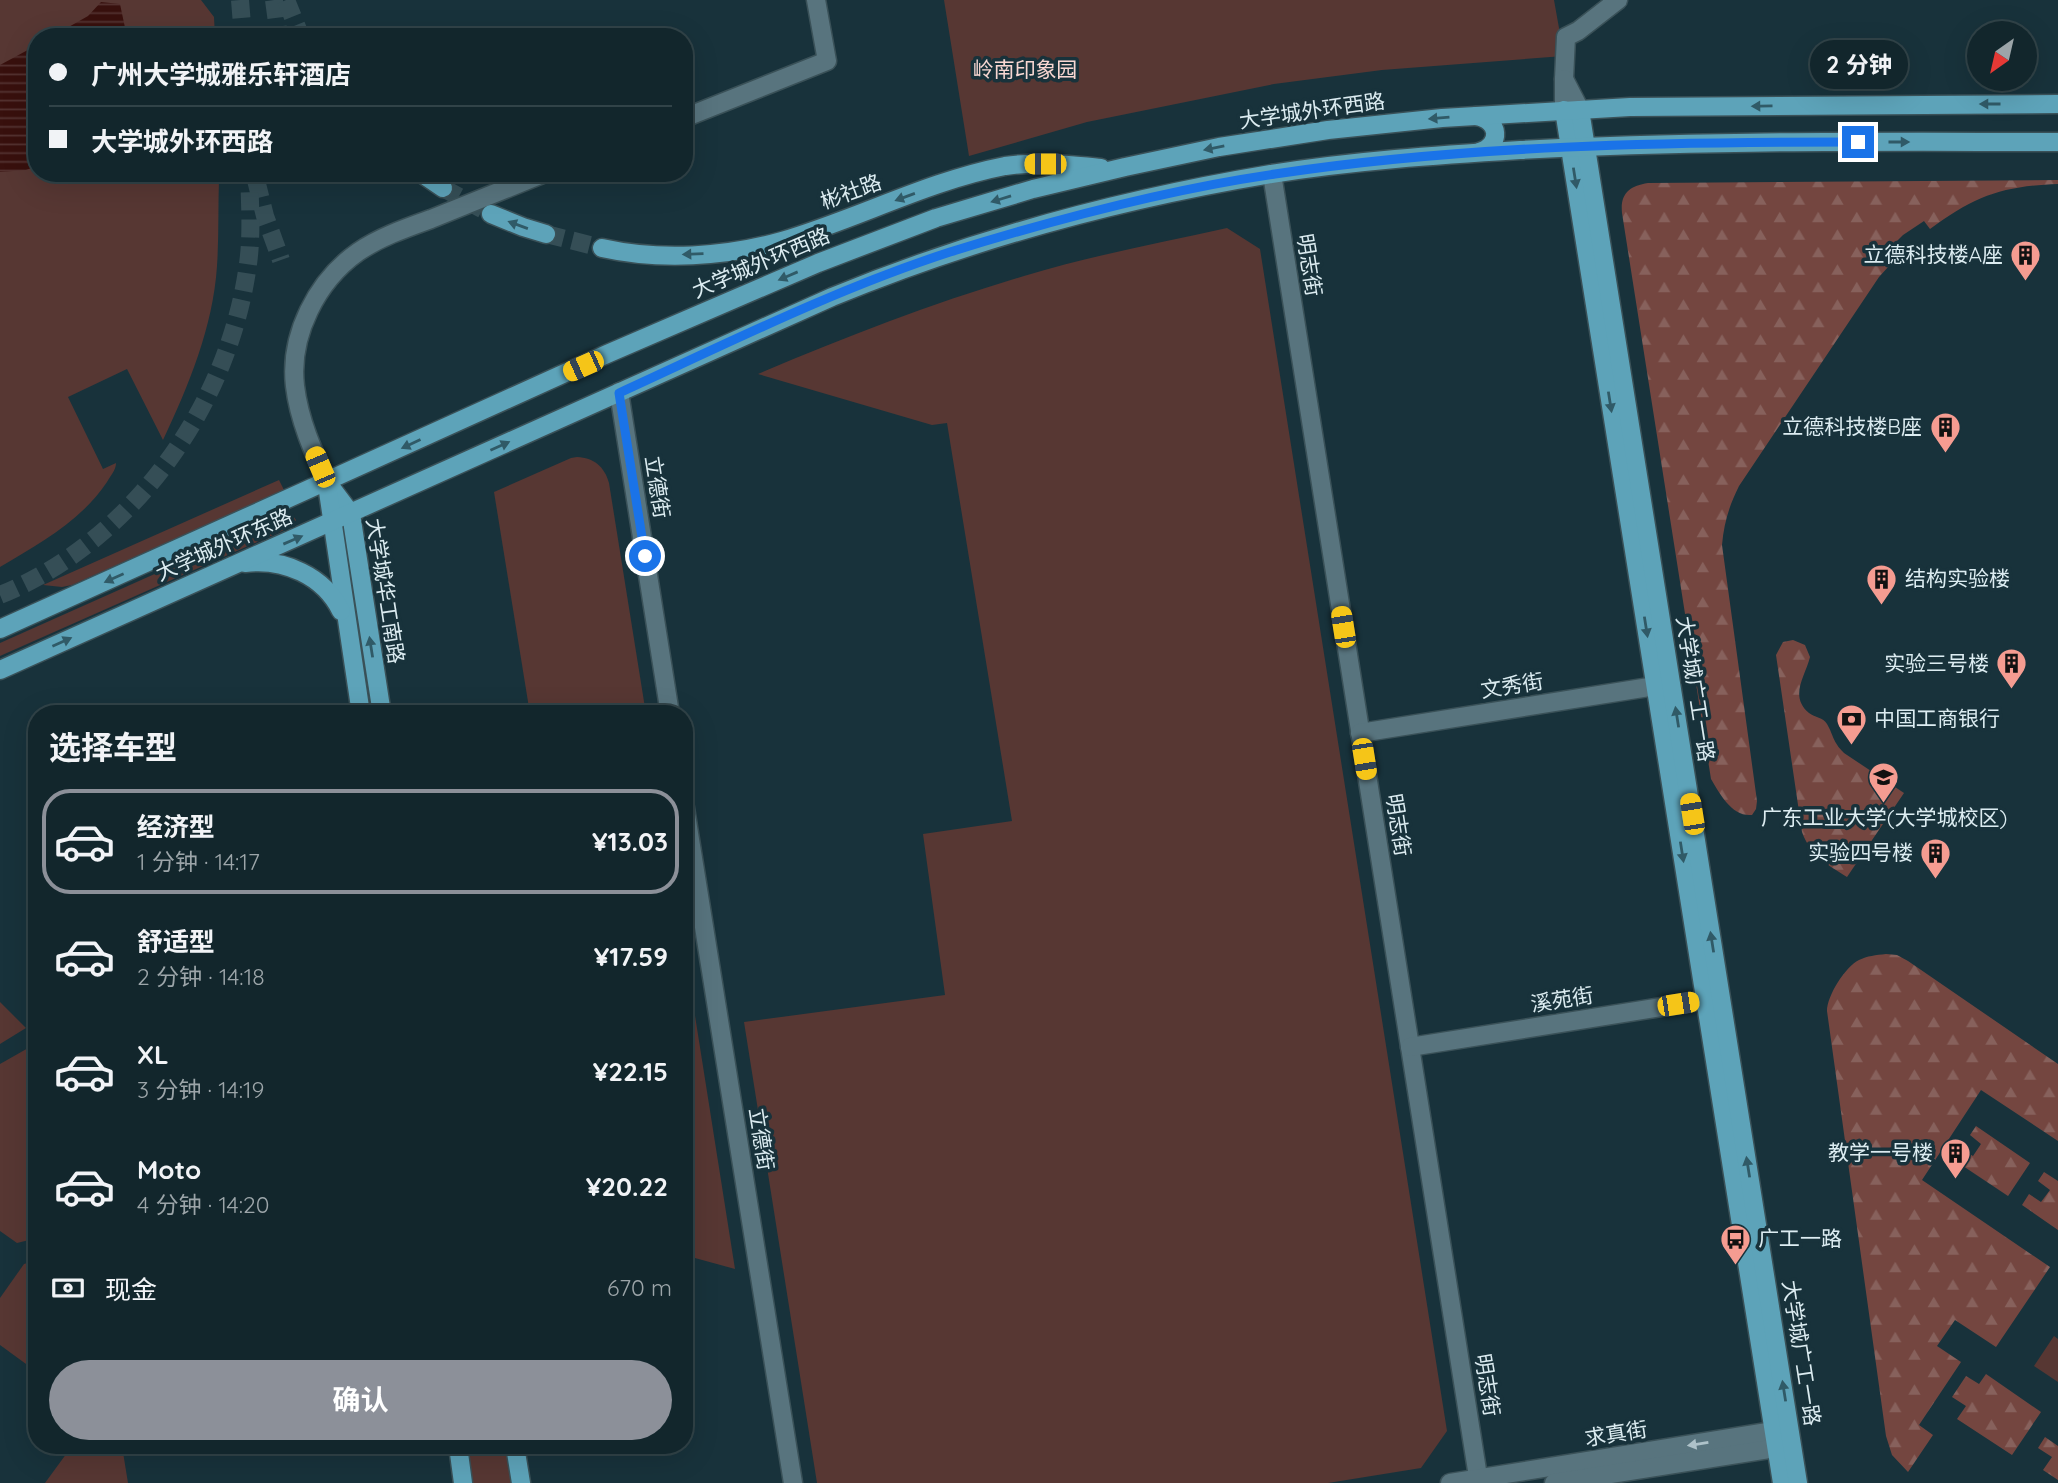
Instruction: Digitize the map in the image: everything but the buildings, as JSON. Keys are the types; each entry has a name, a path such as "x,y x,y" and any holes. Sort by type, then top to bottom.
{"main road":[{"name":"大学城外环西路","path":"607,354 890,234 1033,189 1219,147 1360,126 1572,110 2058,104"},
{"name":"大学城广工一路","path":"1572,110 1783,1438 1798,1483"},
{"path":"1476,116 1490,122 1495,136 1490,147 1479,152"},
{"path":"619,393 832,297 948,253 1093,212 1272,174 1479,152 1578,146 2058,142"},
{"name":"彬社路","path":"602,248 639,254 689,255 747,249 785,240 950,181 1005,166 1045,164 1115,169"},
{"path":"434,182 443,188"},
{"path":"491,214 546,234"},
{"name":"大学城外环东路","path":"0,629 607,354"},
{"name":"大学城外环东路","path":"0,670 619,393"},
{"name":"大学城华工南路","path":"327,482 351,514 381,705"},
{"name":"大学城华工南路","path":"327,482 359,705"},
{"path":"234,565 264,563 308,575 327,589 336,600 348,629"},
{"name":"大学城广工一路","path":"1782,1483 1783,1438"},
{"path":"459,1454 464,1483"},
{"path":"516,1454 521,1483"}],"street":[{"path":"1572,110 1564,79 1566,37 1618,0"},
{"path":"693,114 827,61 816,2"},
{"name":"明志街","path":"1272,174 1479,1481"},
{"name":"大学城华工南路","path":"327,482 306,431 296,394 294,373 303,324 324,286 349,259 382,238 522,182"},
{"name":"立德街","path":"619,393 669,705"},
{"name":"文秀街","path":"1360,733 1663,685"},
{"name":"立德街","path":"693,879 793,1483"},
{"name":"溪苑街","path":"1410,1046 1713,999"},
{"name":"求真街","path":"1450,1483 1783,1438"},
{"name":"求真街","path":"1554,1483 1783,1438"}],"green space":[{"path":"0,0 201,0 214,17 215,28 28,28 28,182 219,182 217,266 205,333 182,398 163,440 127,369 68,397 103,469 116,463 115,468 85,509 44,540 0,567"},
{"name":"岭南印象园","path":"944,0 1554,0 1564,56 1382,70 1274,84 1087,122 969,156"},
{"path":"2058,180 2058,184 2021,187 1990,195 1961,208 1930,229 1924,221 1903,235 1881,257 1889,266 1739,486 1732,501 1722,545 1757,801 1752,815 1738,812 1727,803 1711,779 1622,213 1627,192 1648,183"},
{"path":"1227,228 1260,249 1447,1431 1421,1468 1328,1483 817,1483 744,1022 945,995 923,834 1012,821 947,423 932,425 758,374 889,321 990,286 1074,262"},
{"path":"571,458 588,459 598,464 609,483 645,705 529,705 494,492"},
{"path":"279,480 284,490 72,585 43,585"},
{"path":"291,513 296,520 291,527 0,656 0,643"},
{"path":"1793,640 1805,645 1810,657 1799,693 1803,707 1811,715 1825,722 1844,753 1904,793 1847,877 1815,853 1802,832 1776,655 1783,642"},
{"path":"1886,954 1897,955 1908,961 2058,1064 2058,1141 1981,1090 1922,1180 2050,1267 1996,1347 1955,1320 1937,1346 1961,1362 1919,1425 1933,1435 1908,1472 1892,1455 1886,1436 1827,1011 1833,990 1848,969 1862,959"},
{"path":"0,1002 26,1028 0,1044"},
{"path":"693,1003 735,1269 693,1257"},
{"path":"28,1048 28,1240 17,1243 0,1231 0,1064"},
{"path":"1976,1126 2030,1163 2008,1196 1954,1160 1961,1149 1973,1156 1981,1144 1970,1135"},
{"path":"2044,1172 2058,1181 2058,1230 2022,1205 2029,1194 2041,1202 2050,1190 2038,1181"},
{"path":"28,1263 28,1365 0,1345 0,1298 24,1264"},
{"path":"2054,1336 2058,1339 2058,1382 2034,1366"},
{"path":"1986,1374 2041,1412 2012,1455 1957,1419 1966,1406 1952,1397 1966,1376 1979,1384"},
{"path":"2045,1437 2058,1446 2058,1480 2043,1470 2052,1457 2038,1448"},
{"path":"66,1454 123,1454 128,1483 45,1483"},
{"path":"464,1454 511,1454 516,1483 469,1483"}],"shaded area":[{"path":"101,2 120,4 125,28 67,28 88,16"},
{"path":"28,50 26,170 0,172 0,65"}],"tunnel":[{"path":"240,0 242,28"},
{"path":"274,0 278,28"},
{"path":"286,0 297,28"},
{"path":"0,595 48,571 92,540 132,504 167,462 196,417 220,368 237,317 249,253 249,182"},
{"path":"256,182 281,260"},
{"path":"443,188 491,214"},
{"path":"546,234 602,248"}],"place":[{"name":"立德科技楼A座","path":"2026,282"},
{"name":"立德科技楼B座","path":"1945,454"},
{"name":"结构实验楼","path":"1882,606"},
{"name":"实验三号楼","path":"2012,691"},
{"name":"中国工商银行","path":"1851,746"},
{"name":"广东工业大学(大学城校区)","path":"1884,805"},
{"name":"实验四号楼","path":"1936,880"},
{"name":"教学一号楼","path":"1956,1180"},
{"name":"广工一路","path":"1735,1266"}],"route":[{"path":"645,556 619,393 832,297 948,253 1133,202 1249,178 1330,166 1446,154 1635,144 1858,142"}]}
